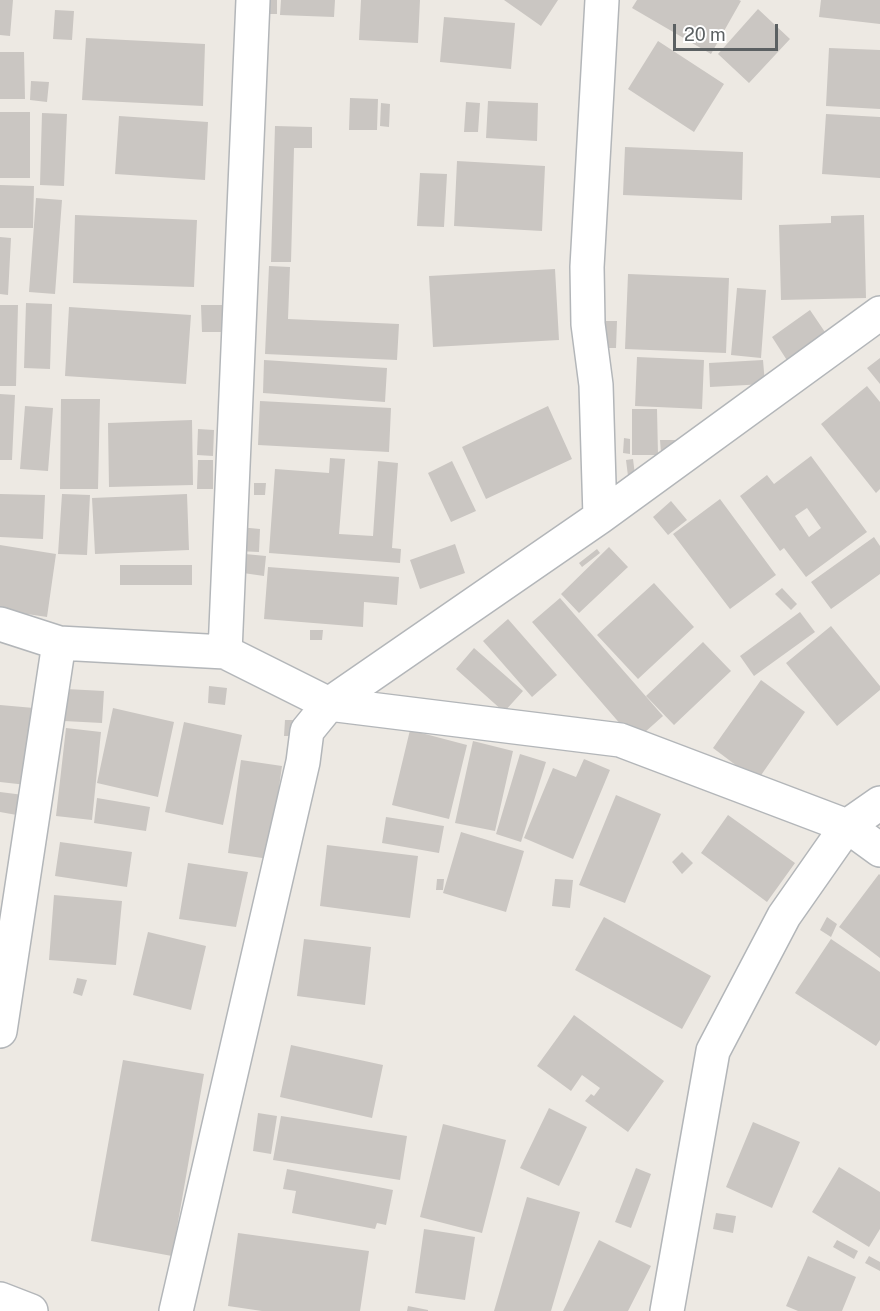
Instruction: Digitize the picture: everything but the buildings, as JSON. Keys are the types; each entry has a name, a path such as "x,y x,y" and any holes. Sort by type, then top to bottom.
{"street":[{"path":"225,652 253,0"},
{"path":"600,517 596,385 588,324 586,267 602,0"},
{"path":"176,1311 303,762 308,731 329,705 600,517 880,313"},
{"path":"0,624 59,643 225,652 329,705 620,740 847,826 880,850"},
{"path":"0,1031 59,643"},
{"path":"667,1311 713,1051 784,916 847,826 880,803"},
{"path":"0,1299 31,1311"}]}
